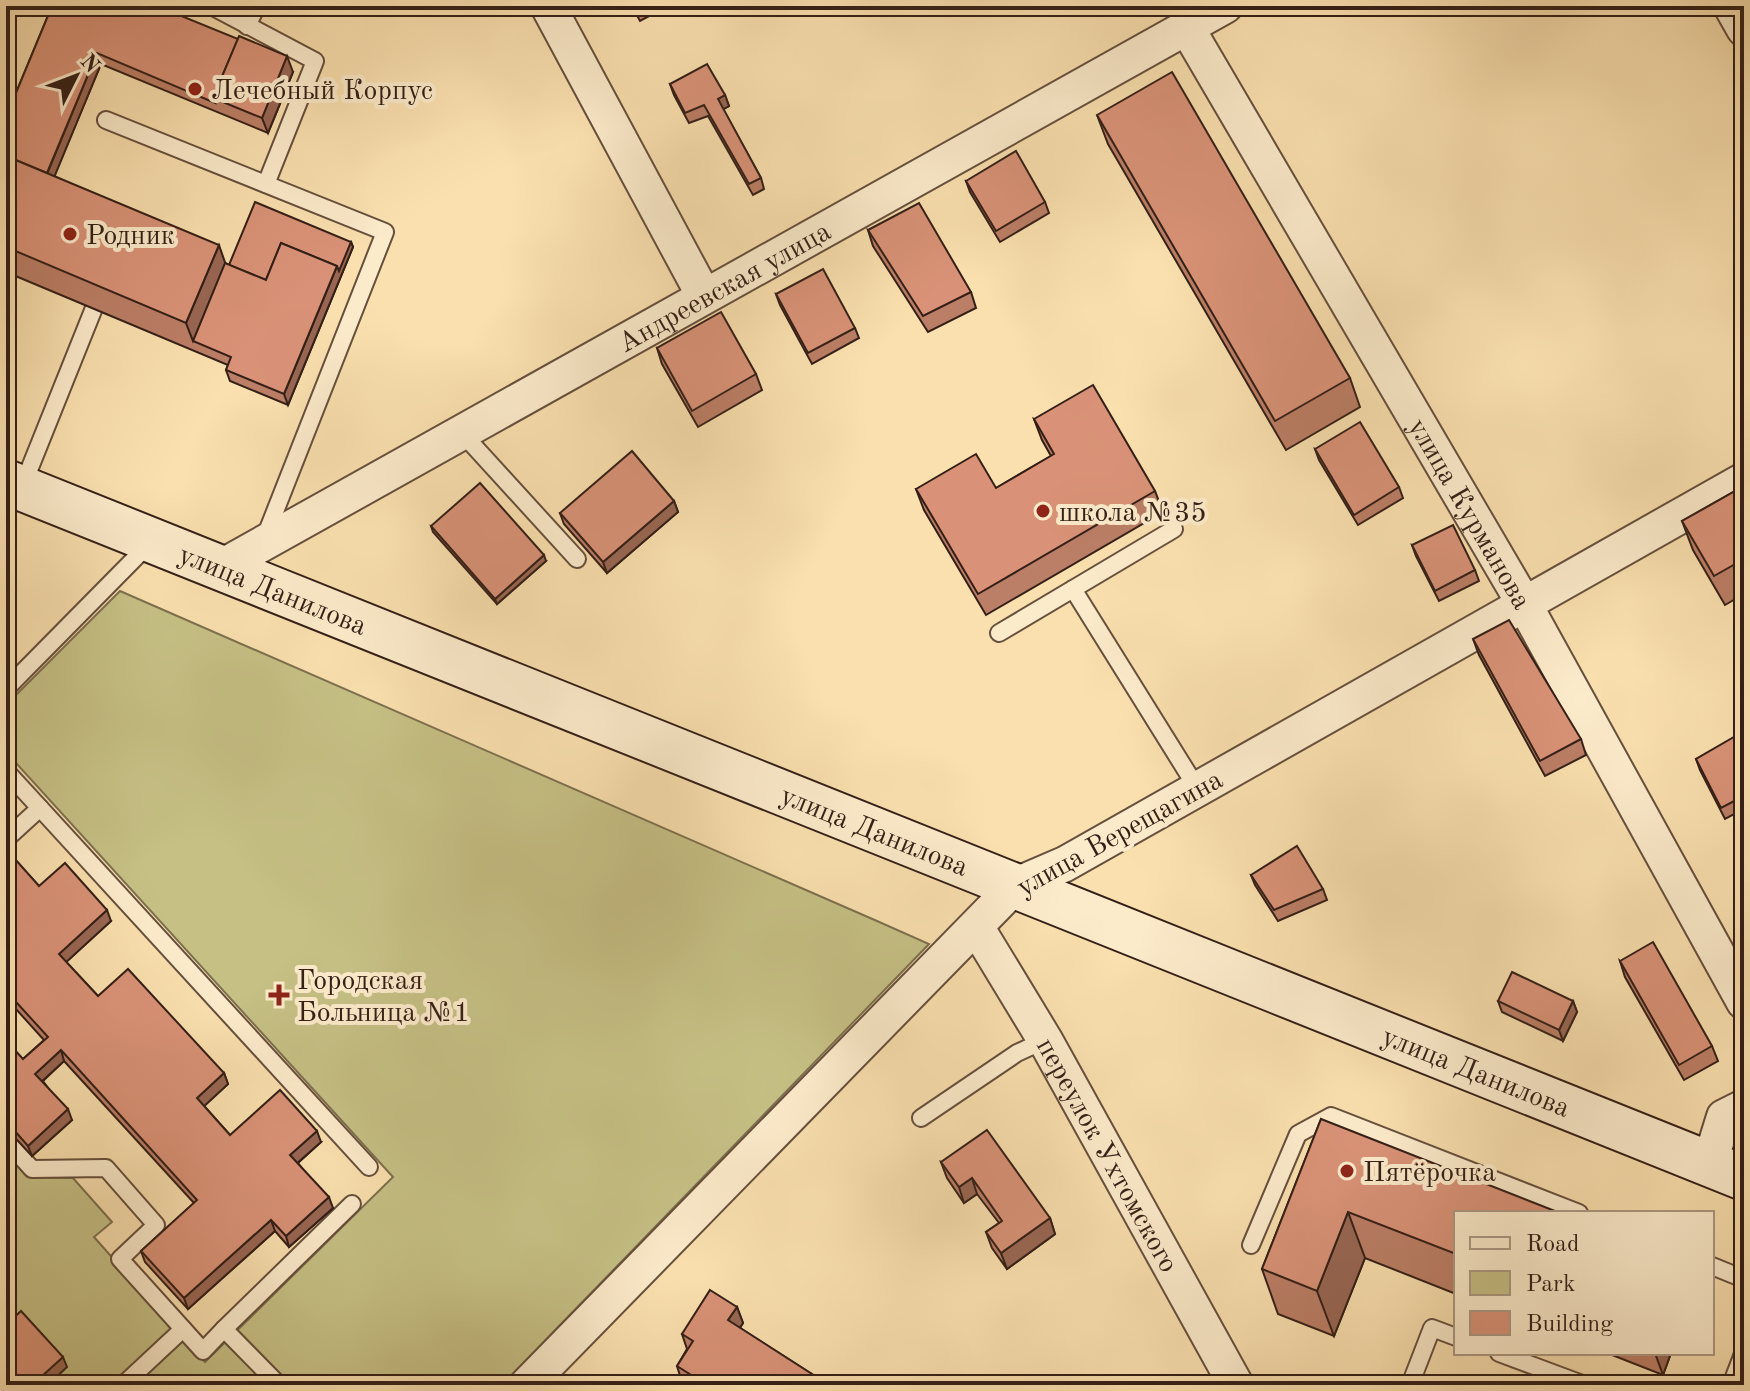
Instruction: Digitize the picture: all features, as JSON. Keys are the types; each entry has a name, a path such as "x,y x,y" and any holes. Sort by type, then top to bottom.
{"main road":[{"name":"улица Данилова","path":"14,485 1727,1170"}],"street":[{"path":"548,6 704,296"},
{"name":"Андреевская улица","path":"221,567 1225,6"},
{"path":"1731,6 1744,29"},
{"name":"улица Курманова","path":"1187,28 1523,602 1744,1002"},
{"name":"улица Верещагина","path":"527,1385 1016,885 1065,864 1523,602 1744,480"},
{"name":"переулок Ухтомского","path":"977,928 1045,1040 1236,1385"},
{"path":"1727,1170 1724,1117 1744,1107"}],"lane":[{"path":"211,6 315,61 266,184"},
{"path":"247,26 257,6"},
{"path":"106,120 385,232 285,493 261,546"},
{"path":"14,485 94,308"},
{"path":"462,433 577,559"},
{"path":"999,633 1174,529"},
{"path":"6,689 152,542"},
{"path":"1073,589 1197,788"},
{"path":"6,771 369,1167"},
{"path":"6,839 40,808"},
{"path":"921,1118 1017,1053 1045,1040"},
{"path":"1251,1245 1298,1134 1331,1116 1574,1211"},
{"path":"6,1140 32,1169 106,1168 156,1225 120,1259 203,1351 352,1204"},
{"path":"1714,1267 1744,1279"},
{"path":"1410,1385 1432,1328 1454,1336"},
{"path":"123,1385 183,1329"},
{"path":"224,1329 279,1385"},
{"path":"1731,1385 1744,1351"},
{"path":"1504,1355 1585,1385"}],"green space":[{"name":"Городская Больница №1","path":"120,591 929,944 502,1385 48,1385 66,1367 6,1339 6,1147 34,1177 73,1178 112,1222 94,1237 205,1362 393,1177 6,752 6,705"}],"building":[{"name":"Лечебный Корпус","path":"52,6 157,6 238,39 213,98 215,103 97,53 47,173 6,156 6,117"},
{"path":"239,36 287,56 262,118 213,98"},
{"path":"707,64 725,95 718,99 761,178 749,184 704,105 685,113 670,84"},
{"path":"1172,72 1350,378 1275,421 1097,115"},
{"path":"1016,151 1045,202 996,231 966,181"},
{"name":"Родник","path":"6,156 219,245 186,323 6,247"},
{"path":"255,202 351,242 339,271 337,266 281,243 266,280 229,265"},
{"path":"919,203 971,292 923,316 868,230"},
{"path":"281,243 337,266 284,394 226,370 231,357 193,341 225,263 266,280"},
{"path":"823,269 855,328 808,353 776,294"},
{"path":"721,312 756,374 692,411 657,348"},
{"name":"школа №35","path":"1093,385 1155,491 978,594 916,489 976,454 996,488 1054,454 1034,419"},
{"path":"1360,422 1399,487 1354,515 1315,449"},
{"path":"632,451 674,501 603,562 560,513"},
{"path":"480,483 544,555 495,599 431,526"},
{"path":"1744,486 1744,559 1714,576 1682,521"},
{"path":"1453,525 1475,570 1435,591 1412,545"},
{"path":"1509,620 1581,739 1540,761 1473,639"},
{"path":"1739,734 1744,742 1744,808 1740,798 1721,808 1696,759"},
{"path":"1297,846 1323,889 1274,910 1251,875"},
{"path":"7,850 39,886 65,863 107,910 59,954 98,996 128,969 224,1073 197,1098 230,1135 280,1090 317,1131 290,1155 329,1197 286,1236 271,1220 184,1298 141,1251 197,1200 61,1050 35,1074 68,1109 28,1146 6,1121 6,1054 13,1048 23,1059 48,1037 6,991"},
{"path":"1653,942 1712,1046 1679,1065 1620,961"},
{"path":"1512,972 1573,1001 1559,1030 1498,1001"},
{"path":"1321,1119 1555,1211 1454,1211 1454,1253 1348,1212 1317,1291 1262,1269"},
{"path":"987,1130 1050,1218 1001,1253 986,1232 1002,1221 972,1178 959,1187 941,1162"},
{"path":"710,1290 737,1307 728,1320 829,1385 707,1385 677,1366 693,1341 682,1334"},
{"path":"21,1311 63,1357 32,1385 6,1385 6,1325"},
{"path":"842,1377 855,1385 837,1385"}],"place":[{"name":"Лечебный Корпус","path":"195,89"},
{"name":"Родник","path":"70,234"},
{"name":"школа №35","path":"1043,511"},
{"name":"Городская Больница №1","path":"279,995"},
{"name":"Пятёрочка","path":"1347,1171"}]}
